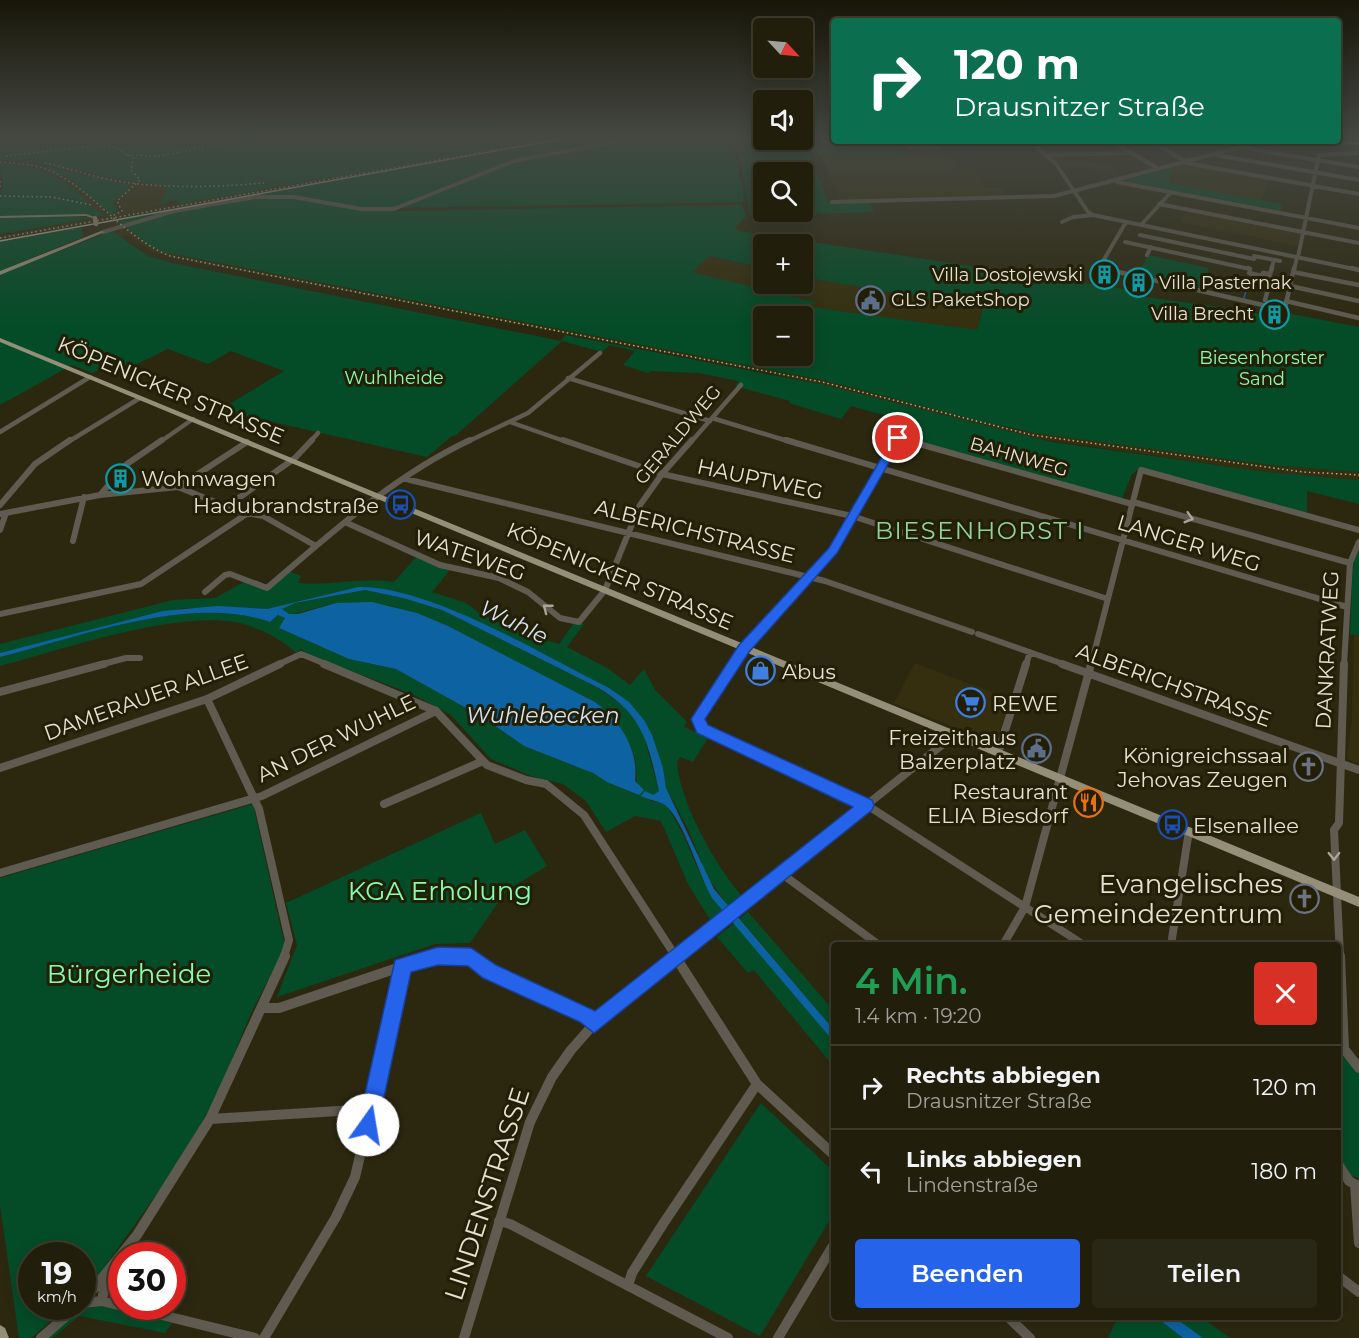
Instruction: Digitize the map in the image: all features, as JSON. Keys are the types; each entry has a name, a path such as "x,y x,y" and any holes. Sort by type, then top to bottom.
{"main road":[{"path":"0,217 86,215 95,221 103,232 0,273"},
{"name":"KÖPENICKER STRASSE","path":"0,340 605,590 742,650 950,733 1359,902"},
{"path":"0,1333 1,1338"}],"street":[{"path":"103,232 163,214 237,200"},
{"path":"313,200 361,209 391,210 415,200"},
{"path":"832,202 931,200"},
{"path":"1081,200 1093,215"},
{"path":"1141,225 1163,200"},
{"path":"1215,200 1359,228"},
{"path":"1126,222 1099,268 1280,309 1285,308 1309,200"},
{"path":"1160,204 1359,243"},
{"path":"1062,222 1073,217 1093,215 1359,270"},
{"path":"1140,235 1280,261"},
{"path":"1185,244 1189,235"},
{"path":"1142,245 1146,236"},
{"path":"1125,242 1211,260 1271,278 1265,300"},
{"path":"1147,255 1151,247"},
{"path":"1249,272 1254,257 1251,250"},
{"path":"1222,263 1226,252"},
{"path":"1209,267 1211,260"},
{"path":"1249,272 1269,274 1274,260"},
{"path":"1293,272 1359,285"},
{"path":"1290,286 1359,301"},
{"path":"1286,301 1359,318"},
{"path":"205,592 225,575 230,574 267,588 316,546 432,458 528,413 600,353"},
{"path":"0,432 90,377"},
{"name":"LANGER WEG","path":"568,378 1347,607"},
{"name":"GERALDWEG","path":"579,622 605,590 640,505 662,474 741,385"},
{"path":"0,505 43,458 90,426 140,398"},
{"path":"100,495 127,464 193,419"},
{"name":"HAUPTWEG","path":"510,422 662,474 852,516 1108,599"},
{"path":"907,422 833,550 742,650 699,714 699,723 702,729 867,805 1079,942"},
{"path":"226,507 291,460 318,433"},
{"name":"BAHNWEG","path":"898,438 1350,563"},
{"path":"0,530 3,513 84,497 178,487 247,442"},
{"path":"1005,942 1025,906 1142,471 1359,530"},
{"name":"ALBERICHSTRASSE","path":"406,479 831,583 1359,770"},
{"path":"178,487 226,507 263,516 316,546"},
{"path":"73,541 84,497"},
{"path":"0,614 122,586 136,585 248,513"},
{"name":"WATEWEG","path":"347,523 440,565 499,578 528,592 560,618 579,622"},
{"name":"DANKRATWEG","path":"1337,942 1334,830 1339,823 1350,563 1359,542"},
{"path":"998,753 1030,652"},
{"name":"DAMERAUER ALLEE","path":"0,768 207,699 302,654"},
{"name":"AN DER WUHLE","path":"302,654 436,711 487,765 510,775 546,784 577,808 600,837 757,1084 831,1152"},
{"path":"0,692 126,658 140,658"},
{"path":"96,1287 181,1169 210,1119 288,949 289,940 254,799 207,699"},
{"name":"AN DER WUHLE","path":"0,873 254,799 436,711"},
{"name":"LINDENSTRASSE","path":"464,1338 499,1221 542,1092 575,1042 594,1023 720,925 943,744 950,733"},
{"path":"384,804 483,761"},
{"path":"1171,942 1189,831"},
{"path":"782,874 875,942"},
{"path":"262,1008 279,1008 438,956 471,957 490,972 586,1016 594,1023"},
{"path":"264,1338 347,1196 361,1157 403,974 402,966"},
{"path":"1341,1050 1359,1068"},
{"path":"628,1286 632,1273 663,1224 757,1084"},
{"path":"210,1119 371,1109"},
{"path":"1341,1169 1349,1181 1357,1186 1359,1243"},
{"path":"499,1221 510,1224 728,1338"},
{"path":"778,1338 831,1249"},
{"path":"102,1301 106,1276"},
{"path":"1341,1278 1359,1292"},
{"path":"96,1302 108,1302"},
{"path":"41,1338 62,1320"},
{"path":"181,1320 255,1338"},
{"path":"1011,1320 1030,1338"}],"shaded area":[{"path":"72,200 89,203 85,200 94,200 111,215 122,210 118,200 161,200 164,205 119,214 197,200 228,200 119,220 151,247 190,258 823,380 1013,429 1270,465 1359,472 1359,480 1267,472 1033,438 774,374 179,259 153,252 127,235 119,237 114,233 122,231 112,221 0,242 0,236 76,222 0,234 106,216 92,206"},
{"path":"1185,211 1297,232 1300,234 1297,246 1180,222"},
{"path":"710,256 753,266 753,287 691,272"},
{"path":"813,279 983,308 977,331 813,307 811,306 815,302 782,294 813,294"},
{"path":"1354,635 1359,636 1359,764 1347,759 1352,719"},
{"path":"915,663 1010,699 996,744 894,703"}],"green space":[{"path":"0,200 69,200 87,205 105,216 0,216"},
{"path":"94,200 116,200 113,203 117,210 111,215"},
{"path":"178,200 200,200 180,204"},
{"path":"227,200 237,200 177,210 124,225 118,220"},
{"name":"Biesenhorster Sand","path":"243,200 313,200 391,211 742,205 746,216 735,228 739,231 759,234 753,234 753,266 710,256 692,272 753,287 753,294 782,294 815,302 812,306 753,306 753,366 813,366 813,307 977,330 983,308 813,279 813,242 1143,292 1146,297 1234,309 1285,319 1287,313 1359,327 1359,472 1270,465 1036,433 988,423 823,380 173,254 151,247 125,226 165,215"},
{"path":"321,200 412,200 393,208 363,208"},
{"path":"420,200 745,202 402,208"},
{"path":"747,200 753,200 753,216 750,216"},
{"path":"813,200 828,200 829,203 870,203 874,212 813,214"},
{"path":"1221,200 1263,200 1282,204 1280,212"},
{"path":"0,217 86,217 93,218 0,234"},
{"path":"82,227 83,237 0,271 0,242"},
{"name":"Wuhlheide","path":"112,231 148,256 172,263 561,341 565,335 825,385 1052,442 1267,472 1359,480 1359,504 1307,491 1307,513 1141,468 1132,474 1122,499 901,437 902,420 851,406 841,419 789,403 790,401 735,386 739,381 699,373 651,371 648,373 623,365 635,351 610,345 602,352 562,341 455,436 452,436 427,457 220,410 284,371 231,351 208,364 168,349 129,368 113,362 92,373 72,365 0,405 0,274"},
{"path":"1148,255 1209,268 1201,289 1142,274 1138,275"},
{"path":"1359,550 1359,636 1350,634 1353,565"},
{"path":"416,557 450,570 432,592 466,603 479,613 517,631 559,644 574,623 584,624 567,647 607,668 630,685 644,669 655,690 687,722 684,727 708,738 693,762 680,757 677,762 679,778 700,833 721,868 742,896 711,921 688,884 661,821 635,816 606,832 586,801 563,784 531,776 491,759 451,715 412,694 309,655 301,649 296,653 276,638 243,624 209,620 149,627 0,666 0,657 135,622 171,615 205,613 239,615 270,622 284,611 282,608 291,604 365,590 403,598 442,610 597,687 625,707 642,729 659,791 653,795 651,801 665,804 681,830 699,872 714,898 723,910 728,906 707,876 688,829 666,788 663,768 629,702 555,660 456,612 419,598 385,590 358,587 267,609 184,608 0,653 0,644 173,600 215,598 246,581 267,589 289,571 301,576 298,583 370,580 394,582","holes":["336,603 387,605 416,613 448,626 595,702 609,714 628,740 635,759 639,795 607,782 593,773 524,746 484,718 396,669 349,659 279,628 293,614"]},
{"name":"Bürgerheide","path":"253,804 285,947 251,1013 219,1091 181,1160 122,1242 108,1242 108,1262 96,1279 96,1242 18,1242 18,1320 52,1320 31,1338 19,1338 0,1205 0,878"},
{"name":"KGA Erholung","path":"481,813 495,844 525,830 547,866 507,890 470,943 435,944 277,997 297,945 286,903"},
{"path":"748,912 831,1008 831,1026 740,919 735,923 831,1038 831,1063 754,970 748,973 717,937"},
{"path":"1341,1056 1351,1063 1359,1074 1359,1178 1351,1176 1341,1161"},
{"path":"761,1103 831,1169 831,1218 760,1336 646,1276"},
{"path":"96,1303 108,1306 108,1320 161,1320 172,1323 165,1333 96,1319"},
{"path":"69,1320 75,1320 52,1338 47,1338"},
{"path":"1117,1320 1160,1320 1183,1338 1108,1338"},
{"path":"1178,1320 1205,1320 1230,1338 1203,1338"}],"water":[{"name":"Wuhlebecken","path":"358,587 387,590 419,598 452,610 519,641 609,688 629,702 644,720 652,735 663,768 666,788 714,889 831,1026 831,1038 712,898 673,813 664,804 641,796 645,791 653,795 659,791 647,744 634,719 625,708 597,687 442,610 403,598 365,590 295,603 282,609 289,614 298,614 336,603 372,602 417,613 448,626 595,702 620,727 626,737 634,758 635,781 644,790 639,795 607,782 593,773 524,746 484,718 396,669 349,659 279,628 285,618 278,615 270,622 239,615 205,613 171,615 99,630 0,657 0,653 163,611 217,606 267,609"},
{"path":"1160,1320 1178,1320 1203,1338 1183,1338"}],"waterway":[{"path":"1244,298 1250,277"}],"tram line":[{"path":"0,241 223,200"}],"railway":[{"path":"69,200 92,205"},
{"path":"94,200 113,218"},
{"path":"112,216 122,211 118,200"},
{"path":"113,218 211,200"},
{"path":"0,238 113,218"},
{"path":"113,218 152,247 170,256 822,382 1032,435 1303,472 1359,475"}],"place":[{"name":"Villa Dostojewski","path":"1104,275"},
{"name":"Villa Pasternak","path":"1138,283"},
{"name":"GLS PaketShop","path":"870,300"},
{"name":"Villa Brecht","path":"1275,314"},
{"name":"Wohnwagen","path":"120,478"},
{"name":"Hadubrandstraße","path":"400,505"},
{"name":"Abus","path":"761,671"},
{"name":"REWE","path":"971,703"},
{"name":"Freizeithaus Balzerplatz","path":"1037,749"},
{"name":"Königreichssaal Jehovas Zeugen","path":"1309,767"},
{"name":"Restaurant ELIA Biesdorf","path":"1089,803"},
{"name":"Elsenallee","path":"1172,825"},
{"name":"Evangelisches Gemeindezentrum","path":"1304,899"}],"district":[{"name":"BIESENHORST I","path":"980,530"}],"route":[{"path":"368,1125 403,974 402,966 438,956 471,957 490,972 586,1016 594,1023 867,805 702,729 698,719 699,714 744,648 833,550 836,540 898,438"}],"water label":[{"name":"Wuhle","path":"514,622"}]}
